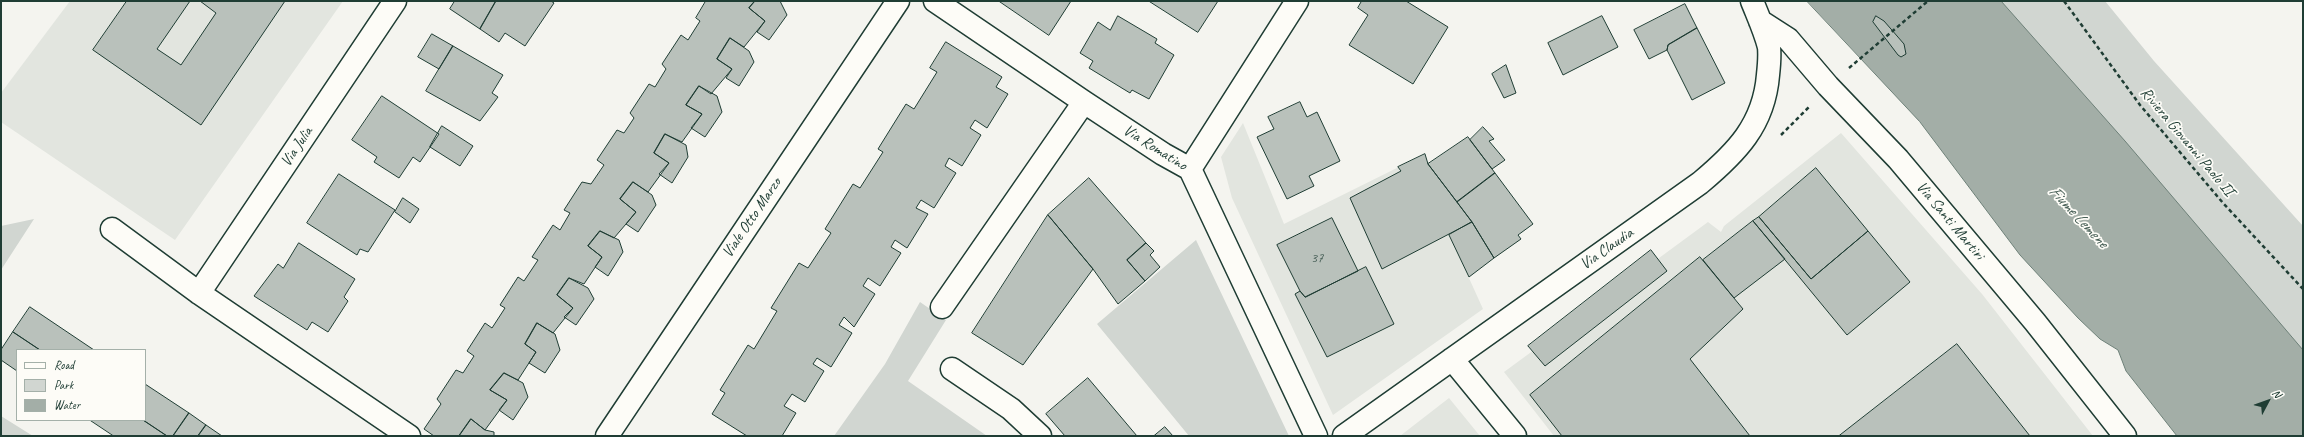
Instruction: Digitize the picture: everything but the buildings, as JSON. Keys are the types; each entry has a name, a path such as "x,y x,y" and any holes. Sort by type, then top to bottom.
{"street":[{"name":"Via Julia","path":"199,293 395,1"},
{"name":"Viale Otto Marzo","path":"607,436 898,1"},
{"name":"Via Romatino","path":"935,1 1084,102 1163,154 1190,169 1316,436"},
{"path":"1190,169 1297,1"},
{"name":"Via Claudia","path":"1344,436 1700,183 1728,160 1745,140 1757,119 1767,94 1770,57 1760,21 1752,1"},
{"name":"Via Santi Martiri","path":"1760,21 1788,39 1828,86 1898,159 2035,322 2125,436"},
{"path":"942,308 1084,102"},
{"path":"112,229 199,293 409,436"},
{"path":"1452,359 1515,436"},
{"path":"952,369 1011,409 1040,436"}],"path":[{"path":"1845,71 1928,1"},
{"name":"Riviera Giovanni Paolo II","path":"2064,1 2140,105 2222,203 2303,289"}],"shaded area":[{"path":"70,1 343,1 175,240 1,122 1,93"},
{"path":"1243,123 1284,224 1415,159 1483,309 1333,415 1232,198 1221,157"},
{"path":"1841,133 1982,294 2093,436 1554,436 1504,372 1708,222 1721,232 1724,226"},
{"path":"1449,398 1480,436 1400,436"}],"green space":[{"path":"1915,1 2105,1 2154,61 2303,226 2303,436"},
{"path":"34,219 1,270 1,226"},
{"path":"1196,240 1289,436 1189,436 1097,324"},
{"path":"920,302 946,320 908,381 987,436 834,436 885,364"},
{"path":"1,416 33,436 1,436"}],"water":[{"name":"Fiume Lemene","path":"1807,1 2001,1 2125,141 2303,350 2303,436 2177,436 2126,371 2118,350 2100,339 2078,318 2020,255 1920,122"}]}
